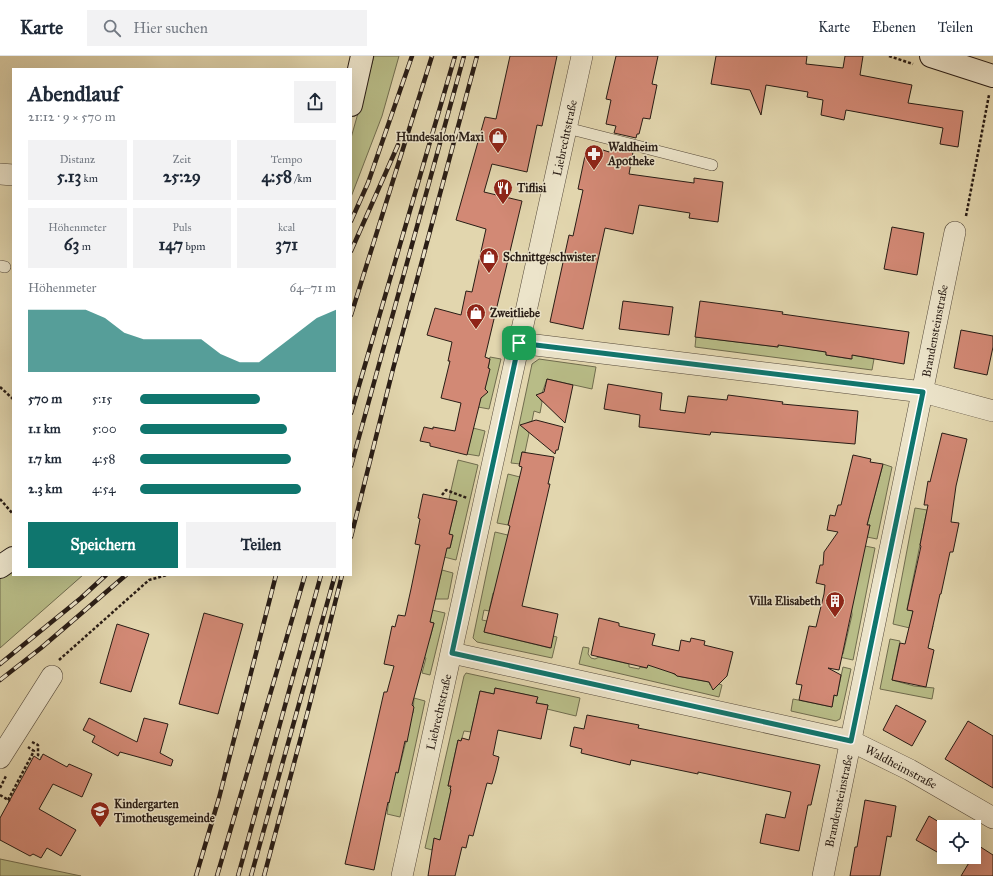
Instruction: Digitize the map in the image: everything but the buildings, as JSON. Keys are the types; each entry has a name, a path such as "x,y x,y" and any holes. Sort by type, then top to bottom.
{"street":[{"path":"352,101 362,56"},
{"name":"Liebrechtstraße","path":"402,876 582,56"},
{"path":"931,56 991,83"},
{"path":"0,174 12,175"},
{"name":"Brandensteinstraße","path":"823,876 955,232"},
{"path":"519,343 923,392 993,412"},
{"path":"0,567 12,559"},
{"name":"Waldheimstraße","path":"452,653 851,741 910,770 993,818"},
{"path":"0,758 52,676"}],"lane":[{"path":"567,128 712,165"}],"path":[{"path":"955,232 964,224 991,83"},
{"path":"0,387 12,398"},
{"path":"442,495 446,490 458,495 485,502"},
{"path":"0,499 12,513"},
{"path":"52,676 58,661 149,580 164,576"},
{"path":"38,746 38,755 41,757"},
{"path":"0,795 10,801"}],"green space":[{"path":"374,56 399,56 382,116 352,194 352,134"},
{"path":"780,335 793,347 826,352 826,355 851,359 852,355 874,359 872,370 695,347 696,337 778,347"},
{"path":"490,357 501,359 489,409 478,407 481,397 484,395"},
{"path":"539,359 596,367 592,389 547,379 540,399 542,402 540,413 534,411 532,421 527,423 526,430 529,433 525,452 522,452 520,464 511,463 532,364"},
{"path":"473,428 485,431 479,456 467,454"},
{"path":"458,460 478,465 456,560 444,557 446,548 450,548 453,536 449,534 457,501 449,499"},
{"path":"883,464 892,467 877,539 867,537 870,525 867,525"},
{"path":"508,474 520,477 508,525 497,523"},
{"path":"915,508 927,510 907,609 913,611 911,621 933,626 931,633 893,624"},
{"path":"495,532 516,537 495,593 493,593 489,611 484,610 482,620 487,621 484,632 550,648 553,636 557,637 552,658 477,642 473,638"},
{"path":"845,542 875,548 853,660 830,655 843,654 852,615"},
{"path":"12,559 12,576 82,576 0,648 0,567"},
{"path":"442,570 453,573 448,599 435,599"},
{"path":"432,610 445,613 430,675 422,673 426,658 421,656 430,638 434,623 430,622"},
{"path":"890,639 900,641 892,680 914,686 934,688 932,699 880,689"},
{"path":"583,647 589,648 588,654 591,658 595,659 599,657 629,664 629,667 639,669 640,667 647,668 649,658 677,676 709,682 710,685 722,685 719,697 579,664"},
{"path":"843,667 851,669 840,719 836,721 791,711 793,699 832,707 834,695 837,695"},
{"path":"466,673 580,698 576,716 547,709 548,705 536,703 537,697 495,688 494,694 480,691 471,732 464,731 461,741 458,740 448,786 451,786 451,790 440,840 435,839 432,850 425,848 464,676"},
{"path":"414,698 425,701 400,817 387,814 393,772 398,773 406,741 410,715 413,713"},
{"path":"0,859 81,876 0,876"}],"railway":[{"path":"352,219 368,183 412,56"},
{"path":"352,312 432,56"},
{"path":"352,410 455,56"},
{"path":"352,462 464,56"},
{"path":"352,533 393,369 477,56"},
{"path":"352,249 398,145"},
{"path":"0,664 81,598 105,576"},
{"path":"0,680 41,648 125,576"},
{"path":"196,876 219,798 276,576"},
{"path":"217,876 305,576"},
{"path":"238,876 321,576"},
{"path":"251,876 335,576"},
{"path":"264,876 342,576"}],"place":[{"name":"Hundesalon Maxi","path":"498,154"},
{"name":"Waldheim Apotheke","path":"594,171"},
{"name":"Tiflisi","path":"503,205"},
{"name":"Schnittgeschwister","path":"489,274"},
{"name":"Zweitliebe","path":"476,330"},
{"name":"Villa Elisabeth","path":"835,618"},
{"name":"Kindergarten Timotheusgemeinde","path":"100,828"}],"route":[{"path":"519,343 923,392 851,741 452,653 519,343"}]}
